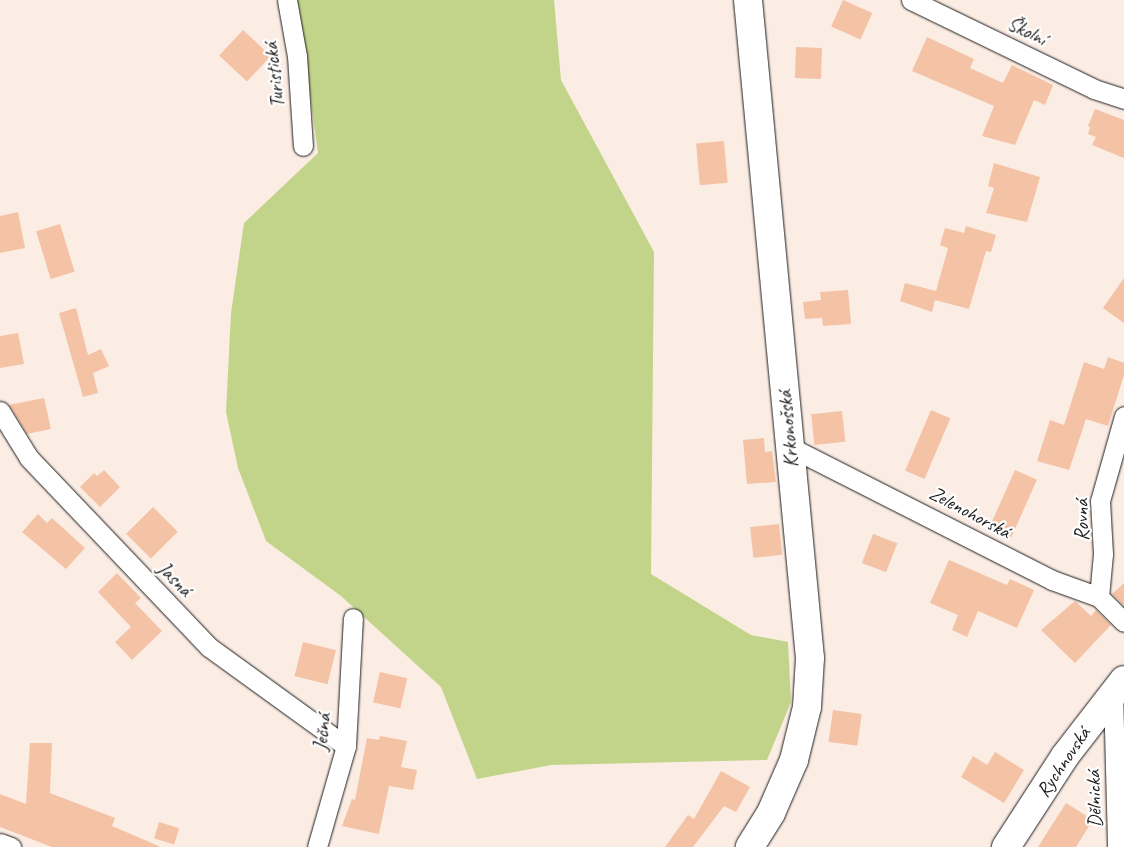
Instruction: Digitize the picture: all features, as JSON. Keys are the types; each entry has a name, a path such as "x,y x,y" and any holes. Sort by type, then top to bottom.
{"street":[{"name":"Turistická","path":"287,0 297,56 303,146"},
{"name":"Krkonošská","path":"748,0 810,658 807,707 784,786 750,847"},
{"name":"Školní","path":"911,0 1094,89 1124,99"},
{"name":"Jasná","path":"0,412 30,458 209,647 346,746"},
{"name":"Rovná","path":"1099,597 1103,554 1100,501 1124,416"},
{"name":"Zelenohorská","path":"790,447 1052,580 1099,597 1124,622"},
{"name":"Ječná","path":"317,847 346,746 353,618"},
{"name":"Rychnovská","path":"1006,847 1065,756 1119,685"},
{"name":"Dělnická","path":"1117,847 1119,685"},
{"path":"0,843 11,847"}],"green space":[{"path":"297,0 554,0 561,80 654,252 651,574 751,635 788,642 791,702 767,760 551,765 477,779 441,687 341,596 266,541 238,468 226,412 231,313 244,223 318,153"}],"building":[{"path":"843,0 872,13 860,40 831,26"},
{"path":"243,30 271,56 247,82 219,56"},
{"path":"927,37 974,59 970,68 1003,83 1012,65 1053,85 1045,105 1034,100 1015,145 982,136 994,106 912,71"},
{"path":"796,47 822,48 821,79 795,78"},
{"path":"1095,109 1124,120 1124,158 1092,145 1096,137 1088,134 1090,127 1088,126"},
{"path":"724,141 728,183 700,185 696,143"},
{"path":"994,163 1040,177 1027,222 986,213 994,188 988,186"},
{"path":"18,212 25,248 0,253 0,216"},
{"path":"60,224 75,272 51,279 36,231"},
{"path":"966,226 996,235 991,252 986,251 969,309 935,300 932,312 900,301 905,283 936,291 948,248 940,245 945,228 964,233"},
{"path":"1124,278 1124,323 1103,308"},
{"path":"848,290 851,324 823,326 822,318 805,319 803,302 821,300 820,292"},
{"path":"76,308 88,355 101,349 109,366 93,373 98,393 83,397 59,313"},
{"path":"18,333 24,364 0,368 0,336"},
{"path":"1108,357 1124,363 1124,375 1108,426 1086,419 1069,470 1037,461 1050,420 1064,425 1084,362 1104,369"},
{"path":"44,398 51,429 27,434 9,405"},
{"path":"931,410 950,418 925,479 905,471"},
{"path":"842,411 845,442 814,445 811,414"},
{"path":"764,438 765,452 772,451 776,482 747,484 743,440"},
{"path":"104,470 120,487 100,507 80,487 94,473 97,476"},
{"path":"1015,470 1037,480 1011,537 989,528"},
{"path":"153,507 178,532 151,559 126,534"},
{"path":"38,514 47,523 52,518 85,548 66,569 22,532"},
{"path":"779,524 782,555 753,558 750,527"},
{"path":"873,534 897,543 886,572 862,563"},
{"path":"949,560 1007,585 1010,579 1034,590 1017,628 978,611 967,637 952,630 958,615 930,603"},
{"path":"117,573 141,598 135,603 162,631 132,660 115,642 131,627 98,592"},
{"path":"1124,583 1124,606 1112,594"},
{"path":"1075,601 1091,616 1096,610 1111,625 1075,663 1041,630"},
{"path":"303,642 336,650 328,684 295,676"},
{"path":"380,672 407,678 400,709 373,702"},
{"path":"833,710 862,714 857,746 829,742"},
{"path":"380,736 407,741 401,767 417,770 413,790 389,786 379,834 342,826 352,799 355,800 367,738 379,740"},
{"path":"30,743 52,743 50,793 115,818 112,826 161,847 52,847 0,827 0,794 26,804"},
{"path":"995,752 1024,770 1004,803 961,777 973,756 987,765"},
{"path":"721,771 750,787 736,812 724,806 693,847 665,847 688,815 694,819"},
{"path":"1066,803 1093,820 1076,847 1038,847"},
{"path":"159,822 179,828 174,844 154,838"}]}
